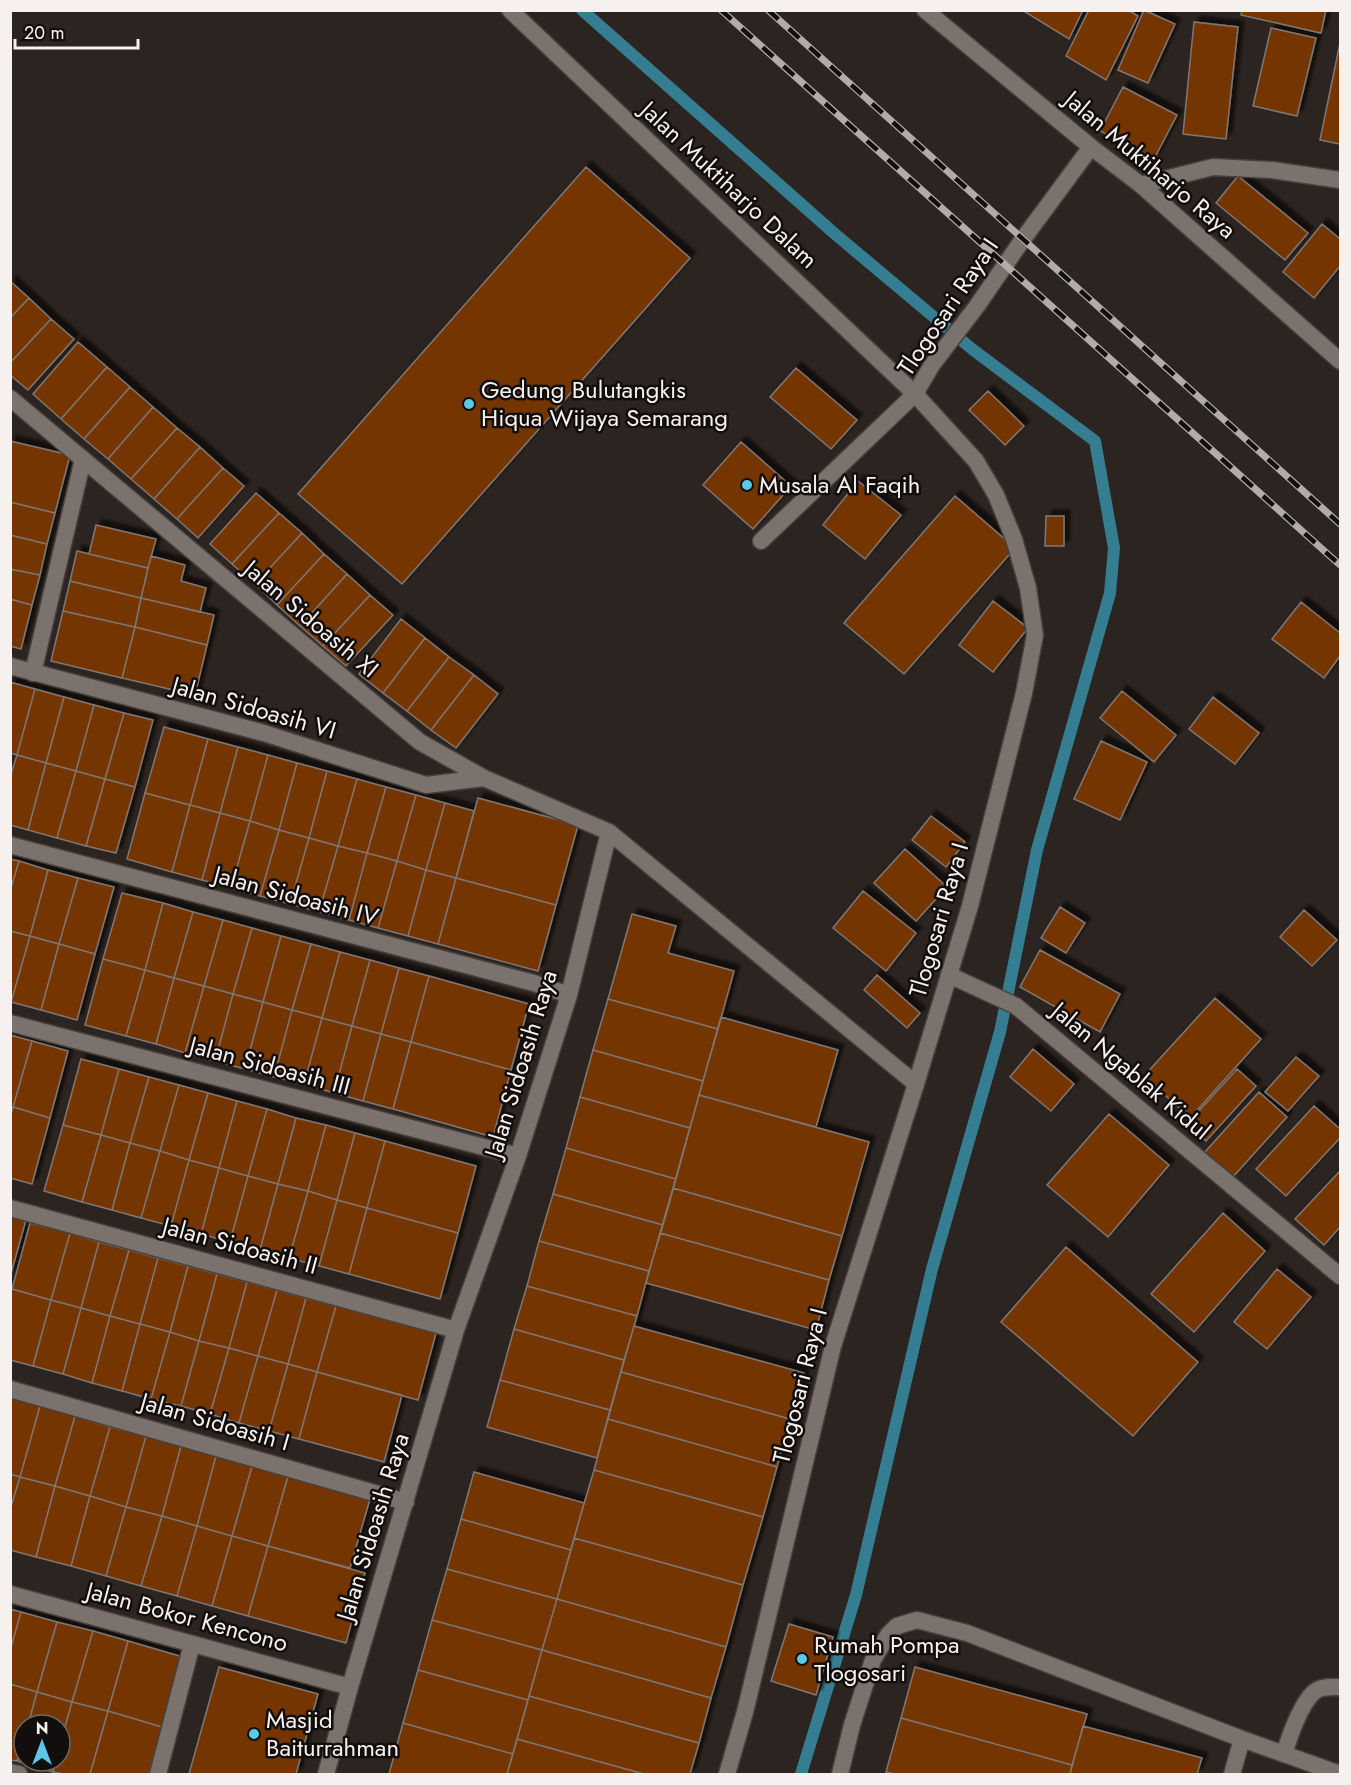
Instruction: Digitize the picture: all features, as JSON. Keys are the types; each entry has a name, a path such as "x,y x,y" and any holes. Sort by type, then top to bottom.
{"street":[{"name":"Jalan Muktiharjo Dalam","path":"510,10 915,394"},
{"name":"Jalan Muktiharjo Raya","path":"925,10 1091,147 1141,185 1341,362"},
{"name":"Tlogosari Raya I","path":"727,1774 745,1712 833,1346 970,906 1024,693 1035,635 1028,588 1014,539 996,495 976,461 915,394 932,365 1091,147"},
{"path":"1141,185 1213,167 1272,170 1341,180"},
{"path":"761,542 915,394"},
{"name":"Jalan Sidoasih XI","path":"10,398 420,742 484,778 609,832"},
{"path":"33,673 83,459"},
{"name":"Jalan Sidoasih VI","path":"10,666 264,733 426,785 484,778"},
{"path":"609,832 916,1084"},
{"name":"Jalan Sidoasih Raya","path":"326,1774 456,1330 518,1156 569,995 609,832"},
{"name":"Jalan Sidoasih IV","path":"10,845 534,983 569,995"},
{"name":"Jalan Ngablak Kidul","path":"948,975 1016,1006 1341,1276"},
{"name":"Jalan Sidoasih III","path":"10,1023 518,1156"},
{"name":"Jalan Sidoasih II","path":"10,1208 456,1330"},
{"name":"Jalan Sidoasih I","path":"10,1389 406,1502"},
{"name":"Jalan Bokor Kencono","path":"10,1594 350,1687"},
{"path":"840,1774 852,1725 873,1660 888,1635 897,1626 917,1620 968,1633 1242,1739 1341,1774"},
{"path":"158,1774 192,1644"},
{"path":"1284,1754 1306,1702 1316,1691 1326,1687 1341,1687"},
{"path":"1232,1774 1242,1739"},
{"path":"10,1772 19,1774"}],"building":[{"path":"1022,10 1083,10 1069,39"},
{"path":"1089,10 1128,10 1138,16 1106,80 1066,56"},
{"path":"1144,10 1175,24 1148,83 1118,70"},
{"path":"1242,10 1326,10 1321,33 1241,15"},
{"path":"1194,22 1238,27 1226,139 1183,134"},
{"path":"1271,28 1316,38 1297,116 1253,106"},
{"path":"1340,43 1340,144 1320,140"},
{"path":"1123,87 1177,115 1154,159 1100,131"},
{"name":"Gedung Bulutangkis Hiqua Wijaya Semarang","path":"586,167 690,258 402,584 298,494"},
{"path":"1238,176 1308,233 1285,260 1216,203"},
{"path":"1322,224 1340,239 1340,266 1314,298 1283,272"},
{"path":"10,281 29,298 10,318"},
{"path":"29,298 51,319 10,363 10,318"},
{"path":"51,319 74,339 28,390 10,375 10,363"},
{"path":"78,342 107,367 61,419 33,394"},
{"path":"107,367 130,387 84,439 61,419"},
{"path":"796,368 857,420 831,449 770,397"},
{"path":"130,387 153,407 108,459 84,439"},
{"path":"988,391 1024,426 1005,445 969,410"},
{"path":"153,407 177,428 131,479 108,459"},
{"path":"177,428 200,447 154,499 131,479"},
{"path":"10,441 70,455 55,513 10,502"},
{"name":"Musala Al Faqih","path":"741,442 791,486 753,529 703,485"},
{"path":"200,447 223,468 177,519 154,499"},
{"path":"223,468 244,486 198,538 177,519"},
{"path":"858,481 901,515 865,559 823,525"},
{"path":"256,493 279,513 232,564 210,544"},
{"path":"955,496 1015,548 904,674 844,623"},
{"path":"10,502 55,513 47,544 10,535"},
{"path":"279,513 302,533 255,584 232,564"},
{"path":"1046,516 1064,516 1064,546 1045,546"},
{"path":"96,525 156,539 148,568 89,554"},
{"path":"302,533 324,554 277,605 255,584"},
{"path":"10,535 47,544 40,575 10,569"},
{"path":"77,551 148,568 141,598 70,581"},
{"path":"324,554 347,574 300,626 277,605"},
{"path":"151,556 185,565 181,581 206,588 200,612 141,598"},
{"path":"10,569 40,575 32,605 10,599"},
{"path":"347,574 370,595 323,646 300,626"},
{"path":"70,581 141,598 135,627 63,611"},
{"path":"370,595 393,615 346,666 323,646"},
{"path":"141,598 214,615 207,645 135,627"},
{"path":"10,599 32,605 21,649 10,646"},
{"path":"993,601 1028,628 993,672 959,645"},
{"path":"1301,602 1340,633 1340,656 1324,678 1272,639"},
{"path":"63,611 135,627 122,678 51,661"},
{"path":"401,619 425,638 383,693 359,674"},
{"path":"135,627 207,645 195,695 122,678"},
{"path":"425,638 449,657 407,711 383,693"},
{"path":"449,657 474,675 431,730 407,711"},
{"path":"474,675 498,694 456,748 431,730"},
{"path":"10,682 35,689 17,755 10,753"},
{"path":"35,689 64,697 46,763 17,755"},
{"path":"1122,691 1176,735 1154,762 1100,718"},
{"path":"64,697 94,705 76,771 46,763"},
{"path":"1213,697 1259,733 1235,764 1189,729"},
{"path":"94,705 124,713 105,779 76,771"},
{"path":"124,713 153,720 135,787 105,779"},
{"path":"164,727 208,739 190,805 145,793"},
{"path":"208,739 238,747 220,813 190,805"},
{"path":"1101,741 1147,762 1120,820 1074,799"},
{"path":"238,747 268,755 250,821 220,813"},
{"path":"17,755 46,763 28,830 10,825 10,777"},
{"path":"268,755 297,763 279,830 250,821"},
{"path":"46,763 76,771 57,838 28,830"},
{"path":"297,763 327,771 309,838 279,830"},
{"path":"76,771 105,779 86,846 57,838"},
{"path":"327,771 357,779 338,846 309,838"},
{"path":"105,779 135,787 116,853 86,846"},
{"path":"357,779 386,787 367,853 338,846"},
{"path":"386,787 416,795 397,861 367,853"},
{"path":"145,793 190,805 172,872 127,859"},
{"path":"416,795 445,803 426,870 397,861"},
{"path":"478,798 578,825 556,905 456,878"},
{"path":"445,803 474,811 456,878 426,870"},
{"path":"190,805 220,813 202,880 172,872"},
{"path":"220,813 250,821 231,888 202,880"},
{"path":"931,816 965,842 946,867 912,840"},
{"path":"250,821 279,830 260,896 231,888"},
{"path":"279,830 309,838 290,904 260,896"},
{"path":"309,838 338,846 319,912 290,904"},
{"path":"338,846 367,853 349,920 319,912"},
{"path":"905,849 947,887 916,921 874,883"},
{"path":"367,853 397,861 378,928 349,920"},
{"path":"10,859 19,861 10,891"},
{"path":"19,861 48,870 30,936 10,931 10,891"},
{"path":"397,861 426,870 408,936 378,928"},
{"path":"48,870 78,878 59,944 30,936"},
{"path":"426,870 456,878 438,944 408,936"},
{"path":"78,878 114,887 95,954 59,944"},
{"path":"456,878 556,905 538,971 438,944"},
{"path":"863,891 916,933 886,971 833,928"},
{"path":"122,893 163,903 145,970 103,959"},
{"path":"163,903 193,912 174,978 145,970"},
{"path":"1060,907 1085,923 1066,953 1041,938"},
{"path":"1304,910 1337,940 1312,966 1280,937"},
{"path":"193,912 223,920 204,986 174,978"},
{"path":"632,914 676,926 668,953 734,971 718,1029 608,999"},
{"path":"223,920 252,928 233,994 204,986"},
{"path":"252,928 281,936 263,1002 233,994"},
{"path":"10,931 30,936 11,1002 10,1002"},
{"path":"30,936 59,944 41,1010 11,1002"},
{"path":"281,936 311,944 292,1010 263,1002"},
{"path":"59,944 95,954 77,1020 41,1010"},
{"path":"311,944 340,952 322,1018 292,1010"},
{"path":"1040,950 1120,994 1100,1032 1020,987"},
{"path":"340,952 370,960 352,1026 322,1018"},
{"path":"103,959 145,970 126,1036 85,1025"},
{"path":"370,960 399,968 381,1034 352,1026"},
{"path":"399,968 429,976 411,1042 381,1034"},
{"path":"145,970 174,978 156,1044 126,1036"},
{"path":"877,975 920,1013 907,1028 864,990"},
{"path":"429,976 529,1004 511,1070 411,1042"},
{"path":"174,978 204,986 185,1053 156,1044"},
{"path":"204,986 233,994 215,1061 185,1053"},
{"path":"233,994 263,1002 245,1069 215,1061"},
{"path":"1215,998 1261,1039 1190,1118 1144,1076"},
{"path":"608,999 718,1029 703,1081 593,1050"},
{"path":"263,1002 292,1010 274,1077 245,1069"},
{"path":"292,1010 322,1018 304,1084 274,1077"},
{"path":"721,1017 838,1050 816,1127 699,1095"},
{"path":"322,1018 352,1026 334,1093 304,1084"},
{"path":"352,1026 381,1034 363,1101 334,1093"},
{"path":"381,1034 411,1042 393,1109 363,1101"},
{"path":"10,1035 32,1041 13,1107 10,1107"},
{"path":"32,1041 68,1051 50,1118 13,1107"},
{"path":"411,1042 511,1070 493,1137 393,1109"},
{"path":"1033,1049 1074,1084 1051,1111 1010,1077"},
{"path":"593,1050 703,1081 690,1128 580,1097"},
{"path":"1296,1057 1319,1076 1288,1111 1265,1092"},
{"path":"81,1059 119,1069 101,1135 63,1125"},
{"path":"119,1069 149,1077 130,1143 101,1135"},
{"path":"1237,1069 1256,1086 1206,1141 1187,1124"},
{"path":"149,1077 179,1085 160,1151 130,1143"},
{"path":"179,1085 208,1093 189,1160 160,1151"},
{"path":"1259,1092 1287,1117 1232,1178 1204,1153"},
{"path":"208,1093 237,1101 219,1168 189,1160"},
{"path":"699,1095 869,1142 842,1236 673,1188"},
{"path":"580,1097 690,1128 676,1179 566,1148"},
{"path":"237,1101 267,1109 248,1176 219,1168"},
{"path":"1314,1106 1340,1129 1340,1138 1286,1196 1256,1169"},
{"path":"13,1107 50,1118 32,1184 10,1178 10,1118"},
{"path":"267,1109 296,1118 278,1184 248,1176"},
{"path":"1109,1114 1169,1165 1108,1237 1047,1185"},
{"path":"296,1118 326,1125 308,1191 278,1184"},
{"path":"63,1125 101,1135 82,1202 44,1191"},
{"path":"326,1125 355,1133 337,1200 308,1191"},
{"path":"355,1133 385,1141 367,1208 337,1200"},
{"path":"101,1135 130,1143 112,1210 82,1202"},
{"path":"385,1141 476,1166 458,1233 367,1208"},
{"path":"130,1143 160,1151 141,1218 112,1210"},
{"path":"566,1148 676,1179 663,1225 553,1194"},
{"path":"160,1151 189,1160 171,1226 141,1218"},
{"path":"189,1160 219,1168 201,1234 171,1226"},
{"path":"219,1168 248,1176 230,1242 201,1234"},
{"path":"1340,1171 1340,1227 1324,1245 1295,1219"},
{"path":"248,1176 278,1184 260,1250 230,1242"},
{"path":"278,1184 308,1191 289,1258 260,1250"},
{"path":"673,1188 842,1236 829,1280 660,1233"},
{"path":"308,1191 337,1200 319,1266 289,1258"},
{"path":"553,1194 663,1225 649,1271 539,1241"},
{"path":"337,1200 367,1208 349,1274 319,1266"},
{"path":"367,1208 458,1233 440,1299 349,1274"},
{"path":"1223,1213 1265,1251 1194,1332 1151,1294"},
{"path":"10,1215 26,1220 10,1277"},
{"path":"30,1223 70,1233 51,1300 12,1289"},
{"path":"70,1233 99,1242 81,1308 51,1300"},
{"path":"660,1233 829,1280 816,1330 646,1283"},
{"path":"539,1241 649,1271 637,1316 527,1286"},
{"path":"99,1242 129,1250 110,1316 81,1308"},
{"path":"1066,1247 1198,1362 1133,1436 1001,1322"},
{"path":"129,1250 158,1258 140,1324 110,1316"},
{"path":"158,1258 188,1266 170,1332 140,1324"},
{"path":"188,1266 217,1274 199,1341 170,1332"},
{"path":"1277,1269 1311,1297 1267,1349 1234,1322"},
{"path":"217,1274 247,1282 229,1348 199,1341"},
{"path":"247,1282 277,1290 258,1356 229,1348"},
{"path":"527,1286 637,1316 624,1360 514,1329"},
{"path":"12,1289 51,1300 33,1366 10,1360 10,1294"},
{"path":"277,1290 306,1298 288,1364 258,1356"},
{"path":"306,1298 336,1306 317,1372 288,1364"},
{"path":"51,1300 81,1308 63,1374 33,1366"},
{"path":"336,1306 436,1333 418,1400 317,1372"},
{"path":"81,1308 110,1316 92,1383 63,1374"},
{"path":"110,1316 140,1324 122,1391 92,1383"},
{"path":"140,1324 170,1332 151,1399 122,1391"},
{"path":"634,1326 804,1373 790,1419 621,1372"},
{"path":"514,1329 624,1360 610,1410 500,1380"},
{"path":"170,1332 199,1341 181,1406 151,1399"},
{"path":"199,1341 229,1348 210,1414 181,1406"},
{"path":"229,1348 258,1356 239,1423 210,1414"},
{"path":"258,1356 288,1364 269,1431 239,1423"},
{"path":"288,1364 317,1372 299,1439 269,1431"},
{"path":"317,1372 402,1395 384,1462 299,1439"},
{"path":"621,1372 790,1419 777,1467 608,1419"},
{"path":"500,1380 610,1410 597,1458 487,1427"},
{"path":"10,1398 40,1406 20,1477 10,1474"},
{"path":"40,1406 75,1416 55,1486 20,1477"},
{"path":"75,1416 110,1427 90,1496 55,1486"},
{"path":"608,1419 777,1467 763,1517 594,1470"},
{"path":"110,1427 146,1436 126,1507 90,1496"},
{"path":"146,1436 181,1446 162,1516 126,1507"},
{"path":"181,1446 216,1456 197,1526 162,1516"},
{"path":"216,1456 252,1466 232,1536 197,1526"},
{"path":"252,1466 288,1476 268,1546 232,1536"},
{"path":"594,1470 763,1517 743,1585 574,1538"},
{"path":"474,1472 584,1503 571,1550 461,1519"},
{"path":"10,1474 20,1477 10,1510"},
{"path":"288,1476 370,1499 350,1568 268,1546"},
{"path":"20,1477 55,1486 36,1557 10,1550 10,1510"},
{"path":"55,1486 90,1496 71,1566 36,1557"},
{"path":"90,1496 126,1507 106,1576 71,1566"},
{"path":"126,1507 162,1516 141,1586 106,1576"},
{"path":"162,1516 197,1526 177,1596 141,1586"},
{"path":"461,1519 571,1550 557,1599 447,1569"},
{"path":"197,1526 232,1536 212,1606 177,1596"},
{"path":"232,1536 268,1546 248,1616 212,1606"},
{"path":"574,1538 743,1585 726,1647 557,1599"},
{"path":"268,1546 365,1573 346,1643 248,1616"},
{"path":"447,1569 557,1599 542,1650 432,1620"},
{"path":"557,1599 726,1647 711,1698 542,1650"},
{"path":"10,1609 21,1612 10,1651"},
{"path":"21,1612 57,1622 37,1692 10,1684 10,1651"},
{"path":"432,1620 542,1650 528,1700 418,1670"},
{"path":"57,1622 93,1631 72,1702 37,1692"},
{"name":"Rumah Pompa Tlogosari","path":"789,1624 833,1637 816,1695 771,1681"},
{"path":"93,1631 128,1641 108,1711 72,1702"},
{"path":"128,1641 183,1657 162,1727 108,1711"},
{"path":"542,1650 711,1698 699,1743 529,1696"},
{"name":"Masjid Baiturrahman","path":"219,1667 318,1694 296,1774 189,1774"},
{"path":"915,1667 1087,1714 1072,1765 901,1718"},
{"path":"418,1670 528,1700 513,1754 403,1723"},
{"path":"10,1684 37,1692 31,1713 12,1713 12,1760 10,1760"},
{"path":"37,1692 72,1702 69,1713 31,1713"},
{"path":"529,1696 699,1743 690,1774 644,1774 517,1739"},
{"path":"72,1702 108,1711 90,1774 58,1773 72,1773 72,1713 69,1713"},
{"path":"108,1711 162,1727 149,1774 90,1774"},
{"path":"901,1718 1072,1765 1070,1774 894,1774 886,1772"},
{"path":"403,1723 513,1754 507,1774 389,1774"},
{"path":"1083,1726 1202,1758 1197,1774 1070,1774"},
{"path":"517,1739 644,1774 507,1774"}],"waterway":[{"path":"582,10 835,234 972,349 1095,441 1114,548 1110,593 1037,850 1000,1032 932,1269 856,1595 801,1774"}],"railway":[{"path":"721,10 1340,565"},
{"path":"768,10 1340,524"}],"place":[{"name":"Gedung Bulutangkis Hiqua Wijaya Semarang","path":"469,404"},
{"name":"Musala Al Faqih","path":"747,485"},
{"name":"Rumah Pompa Tlogosari","path":"802,1659"},
{"name":"Masjid Baiturrahman","path":"254,1734"}]}
